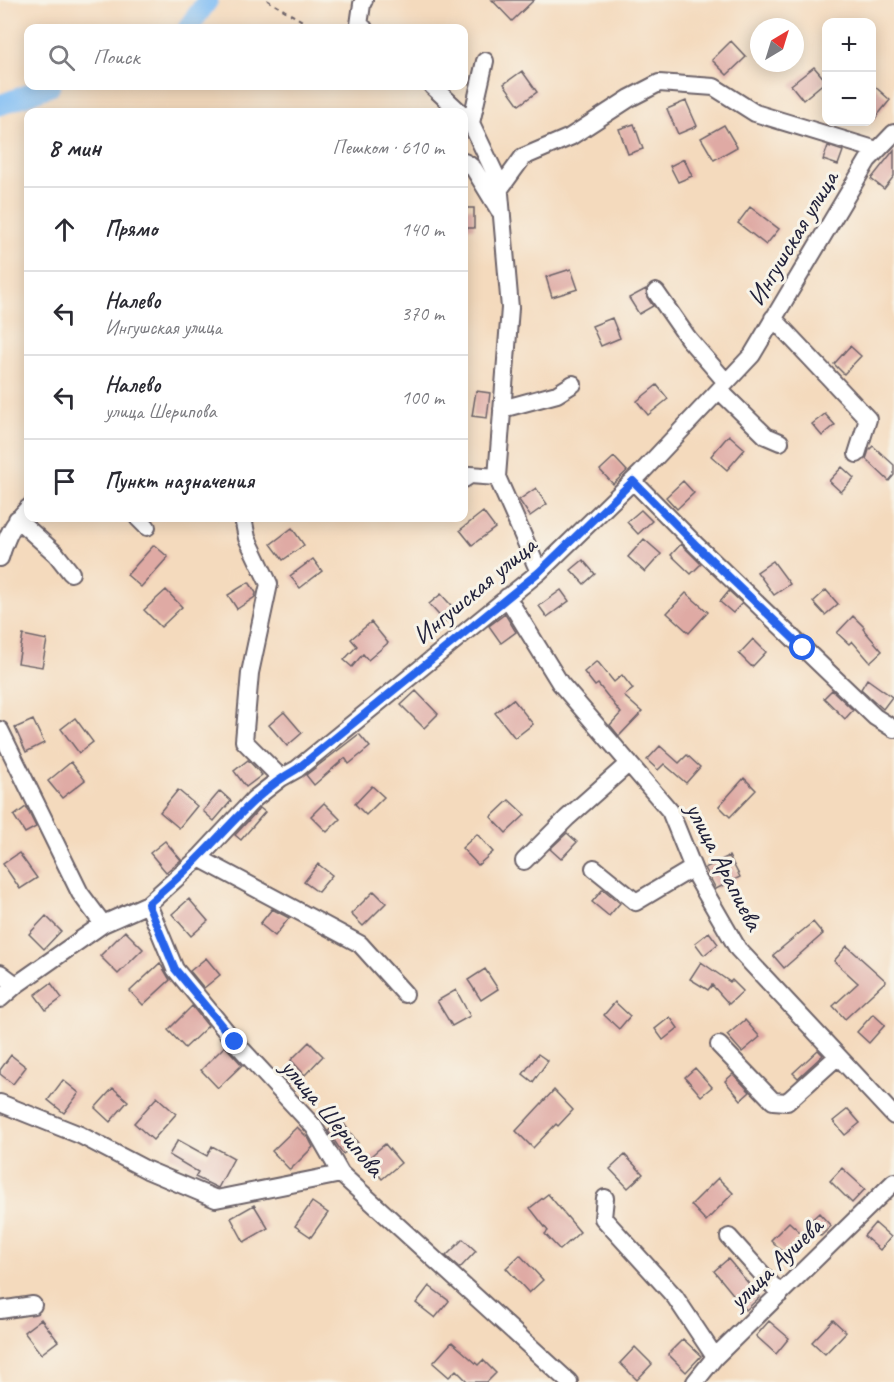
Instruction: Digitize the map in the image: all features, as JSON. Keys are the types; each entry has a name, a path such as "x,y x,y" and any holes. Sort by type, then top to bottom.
{"street":[{"path":"360,24 364,0"},
{"path":"468,109 485,61"},
{"path":"500,190 523,156 570,137 630,98 658,83 714,87 755,113 877,150"},
{"path":"436,90 455,108"},
{"path":"468,123 499,182 503,215 510,308 497,477 539,572"},
{"name":"Ингушская улица","path":"0,999 16,985 103,924 148,904 199,858 254,799 297,769 539,572 633,481 752,355 868,160 894,134"},
{"path":"468,164 474,169 503,215"},
{"path":"656,292 722,386 766,436 780,442"},
{"path":"773,318 868,419 857,454"},
{"path":"502,409 556,394 573,384"},
{"path":"468,476 497,477"},
{"path":"633,481 697,546 875,717 894,729"},
{"path":"0,558 7,536 23,514"},
{"path":"30,522 71,573"},
{"path":"244,522 247,538 269,584 250,673 244,741 281,778"},
{"name":"улица Арапиева","path":"507,597 560,683 670,811 697,878 738,949 894,1116"},
{"path":"0,730 81,893 103,924"},
{"path":"525,861 567,818 629,763"},
{"path":"199,858 360,944 405,994"},
{"path":"594,868 636,902 693,868"},
{"name":"улица Шерипова","path":"148,904 175,969 235,1042 314,1127 341,1174 569,1382"},
{"path":"0,973 16,985"},
{"path":"719,1045 774,1101 787,1102 838,1056"},
{"path":"0,1103 80,1135 147,1170 216,1199 341,1174"},
{"name":"улица Аушева","path":"695,1382 715,1357 894,1182"},
{"path":"605,1198 603,1218 675,1297 715,1357"},
{"path":"729,1237 780,1294"},
{"path":"0,1310 33,1305"}],"path":[{"path":"267,0 307,24"}],"building":[{"path":"492,0 534,0 512,21"},
{"path":"731,41 746,57 727,75 712,60"},
{"path":"814,67 822,76 822,84 803,100 791,85"},
{"path":"522,71 537,92 519,105 504,84"},
{"path":"876,88 890,100 876,117"},
{"path":"686,101 697,126 678,134 667,109"},
{"path":"634,124 643,149 628,154 619,129"},
{"path":"724,125 737,147 714,160 701,138"},
{"path":"828,146 843,151 838,165 823,160"},
{"path":"894,150 894,176 884,189 871,179"},
{"path":"684,159 692,176 678,182 670,166"},
{"path":"750,207 779,229 766,245 738,223"},
{"path":"468,208 474,208 474,228 468,228"},
{"path":"571,269 578,289 552,297 546,277"},
{"path":"646,289 647,297 653,306 639,314 629,298"},
{"path":"612,318 620,338 601,346 592,326"},
{"path":"850,346 861,356 844,374 834,364"},
{"path":"657,385 668,399 648,415 637,401"},
{"path":"476,391 490,393 487,418 472,416"},
{"path":"825,414 835,425 822,436 812,424"},
{"path":"729,435 745,449 727,470 711,456"},
{"path":"873,446 894,465 894,475 889,481 866,459"},
{"path":"614,457 627,471 613,484 600,470"},
{"path":"842,467 854,478 841,492 829,481"},
{"path":"683,481 694,493 677,509 666,497"},
{"path":"536,488 547,504 530,516 519,500"},
{"path":"641,510 652,521 638,534 627,522"},
{"path":"483,512 495,528 472,545 460,530"},
{"path":"292,528 304,545 283,560 271,544"},
{"path":"644,539 661,554 645,572 628,557"},
{"path":"681,544 701,564 691,574 671,555"},
{"path":"154,545 168,557 141,587 127,575"},
{"path":"313,559 322,571 300,588 290,576"},
{"path":"583,560 595,574 584,584 571,570"},
{"path":"773,561 790,584 774,595 757,572"},
{"path":"249,582 256,593 255,597 237,609 228,595"},
{"path":"166,590 182,607 161,627 144,610"},
{"path":"561,590 569,601 547,617 539,606"},
{"path":"826,590 838,604 825,615 813,602"},
{"path":"729,591 742,603 733,613 720,602"},
{"path":"686,593 708,612 689,633 667,613"},
{"path":"441,594 457,612 445,622 429,604"},
{"path":"505,614 516,632 501,643 489,626"},
{"path":"853,616 882,651 870,662 852,641 849,644 837,633"},
{"path":"371,622 388,643 368,660 363,654 352,667 344,660 357,646 351,639"},
{"path":"23,635 47,640 42,667 18,663"},
{"path":"753,639 766,652 752,667 739,654"},
{"path":"597,661 614,682 622,675 633,689 624,696 642,712 619,736 610,725 621,713 598,684 595,686 584,672"},
{"path":"867,679 892,697 883,709 861,689"},
{"path":"832,690 853,710 845,719 824,698"},
{"path":"416,691 438,714 424,728 401,705"},
{"path":"513,699 533,724 515,738 495,713"},
{"path":"284,712 302,733 287,746 269,725"},
{"path":"75,718 93,742 79,753 61,729"},
{"path":"33,720 44,743 26,752 15,728"},
{"path":"359,734 370,747 349,764 345,758 314,785 306,775"},
{"path":"660,746 679,763 687,755 700,767 686,783 664,764 658,770 647,760"},
{"path":"248,760 262,775 246,787 234,771"},
{"path":"71,762 85,780 62,798 48,781"},
{"path":"744,778 756,790 730,817 719,806"},
{"path":"372,786 384,797 366,815 355,804"},
{"path":"178,790 197,806 179,828 160,812"},
{"path":"220,791 231,801 214,821 203,811"},
{"path":"509,800 525,815 506,833 491,817"},
{"path":"324,803 340,819 327,832 311,816"},
{"path":"26,807 36,827 25,833 14,816"},
{"path":"260,808 265,812 241,840 235,835"},
{"path":"567,833 577,842 561,859 550,849"},
{"path":"477,834 493,852 478,865 462,848"},
{"path":"165,841 181,860 166,872 150,853"},
{"path":"19,853 37,878 20,889 3,864"},
{"path":"729,856 740,877 716,889 705,868"},
{"path":"318,864 332,875 318,892 304,882"},
{"path":"603,889 620,903 609,916 592,902"},
{"path":"374,891 386,903 363,926 351,914"},
{"path":"189,899 208,921 191,936 172,914"},
{"path":"272,909 289,918 275,936 260,924"},
{"path":"46,916 61,931 44,949 29,934"},
{"path":"813,922 823,934 784,968 773,955"},
{"path":"125,931 143,949 118,974 100,956"},
{"path":"709,932 718,944 704,955 695,943"},
{"path":"847,946 886,981 845,1019 833,1006 858,983 834,961"},
{"path":"206,958 220,975 204,988 190,971"},
{"path":"701,962 730,982 732,980 743,991 729,1004 712,985 708,990 690,979"},
{"path":"160,963 170,980 143,1005 130,991"},
{"path":"485,969 498,989 481,1000 468,980"},
{"path":"51,983 62,998 46,1010 35,995"},
{"path":"456,990 470,1016 452,1026 437,1001"},
{"path":"615,1002 630,1016 619,1029 604,1015"},
{"path":"192,1006 208,1026 185,1048 168,1030"},
{"path":"873,1014 885,1025 869,1043 857,1032"},
{"path":"670,1017 678,1028 663,1040 655,1029"},
{"path":"745,1020 760,1037 742,1052 727,1035"},
{"path":"309,1042 323,1056 305,1075 291,1060"},
{"path":"225,1046 242,1065 218,1088 201,1070"},
{"path":"818,1050 823,1055 798,1078 793,1073"},
{"path":"538,1054 548,1061 533,1082 523,1074"},
{"path":"11,1055 26,1067 13,1084 0,1074 0,1070"},
{"path":"695,1068 712,1087 701,1096 685,1077"},
{"path":"733,1074 750,1092 741,1100 725,1081"},
{"path":"63,1080 79,1093 64,1113 48,1100"},
{"path":"113,1088 128,1101 110,1122 95,1108"},
{"path":"554,1090 573,1110 533,1148 516,1131"},
{"path":"157,1097 176,1114 153,1140 134,1123"},
{"path":"848,1109 860,1123 845,1135 833,1121"},
{"path":"342,1121 358,1143 343,1154 328,1131"},
{"path":"297,1127 309,1139 313,1147 290,1170 272,1151"},
{"path":"178,1140 207,1156 212,1146 234,1158 218,1188 195,1177 198,1172 169,1155"},
{"path":"385,1144 401,1163 382,1179 366,1160"},
{"path":"625,1155 643,1174 628,1188 610,1169"},
{"path":"842,1168 865,1189 852,1203 830,1181"},
{"path":"718,1178 733,1193 706,1221 691,1205"},
{"path":"548,1194 580,1232 560,1250 545,1234 548,1231 530,1208"},
{"path":"312,1202 328,1213 311,1237 295,1226"},
{"path":"254,1205 268,1228 244,1242 231,1218"},
{"path":"819,1213 831,1226 821,1236 808,1223"},
{"path":"789,1222 802,1234 783,1252 771,1240"},
{"path":"875,1223 891,1237 880,1250 864,1236"},
{"path":"463,1239 476,1251 460,1268 446,1256"},
{"path":"520,1255 543,1280 529,1293 506,1268"},
{"path":"728,1259 760,1297 746,1310 714,1271"},
{"path":"429,1286 449,1301 435,1318 416,1303"},
{"path":"41,1319 58,1341 41,1354 24,1332"},
{"path":"833,1320 846,1332 825,1354 812,1342"},
{"path":"769,1321 789,1338 776,1354 756,1336"},
{"path":"683,1339 701,1356 686,1372 668,1354"},
{"path":"452,1342 478,1365 483,1360 496,1373 487,1382 468,1382 456,1370 449,1377 433,1363"},
{"path":"635,1347 652,1364 637,1380 620,1363"}],"waterway":[{"path":"191,24 208,0"},
{"path":"0,105 39,90"}],"route":[{"path":"235,1042 175,969 148,904 199,858 254,799 297,769 539,572 633,481 803,648"}]}
